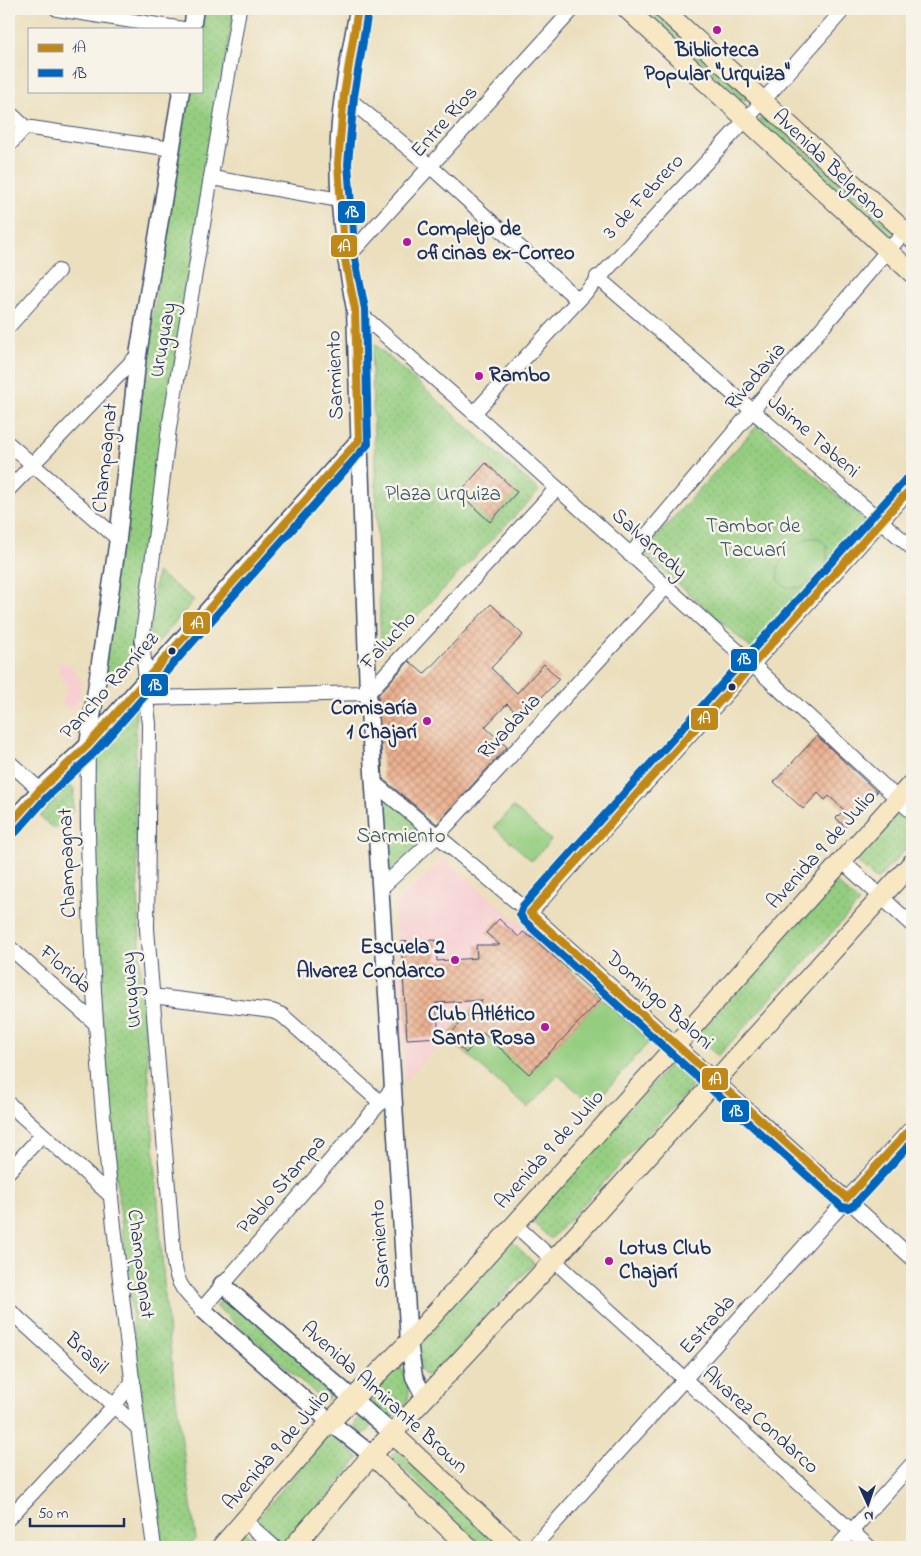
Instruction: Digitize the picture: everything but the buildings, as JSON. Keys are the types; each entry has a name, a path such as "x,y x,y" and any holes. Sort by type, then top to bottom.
{"main road":[{"name":"Avenida Belgrano","path":"628,9 912,273"},
{"name":"Avenida Belgrano","path":"663,9 910,232"},
{"name":"Avenida 9 de Julio","path":"221,1547 351,1398 408,1342 912,783"},
{"path":"293,1547 372,1455 553,1261 912,863"},
{"name":"Avenida Almirante Brown","path":"393,1434 514,1547"},
{"path":"372,1455 468,1547"}],"street":[{"path":"57,9 177,28"},
{"path":"192,28 195,9"},
{"name":"Uruguay","path":"202,1309 186,1294 176,1278 147,929 150,724 143,689 142,642 169,428 240,9"},
{"name":"Sarmiento","path":"358,9 339,136 340,200 345,260 355,309 368,693 408,1342 414,1377 425,1398"},
{"name":"Entre Ríos","path":"345,260 573,9"},
{"name":"3 de Febrero","path":"474,413 597,277 763,101 844,9"},
{"name":"Champagnat","path":"154,1547 110,1195 94,1022 87,796 88,745 118,539 138,355 182,92"},
{"path":"344,95 431,167 578,300"},
{"path":"9,112 25,127 172,149"},
{"path":"9,145 25,127"},
{"path":"212,178 340,200"},
{"name":"Rivadavia","path":"630,555 753,412 887,251 910,232"},
{"path":"9,326 58,271"},
{"name":"Jaime Tabeni","path":"597,277 912,548"},
{"name":"Salvarredy","path":"355,309 474,413 753,665 912,812"},
{"path":"9,489 138,355"},
{"name":"Pancho Ramírez","path":"9,825 40,790 143,689 360,440"},
{"path":"9,444 118,539"},
{"path":"530,913 912,487"},
{"name":"Falucho","path":"143,689 368,693 557,488"},
{"name":"Rivadavia","path":"380,889 438,836 666,587"},
{"path":"9,762 40,790"},
{"name":"Domingo Baloni","path":"374,782 530,913 677,1043 912,1258"},
{"path":"842,861 912,925"},
{"name":"Florida","path":"9,947 94,1022"},
{"path":"152,996 272,1011 282,1015 381,1103"},
{"name":"Pablo Stampa","path":"202,1309 393,1088"},
{"path":"9,1104 110,1195"},
{"name":"Estrada","path":"532,1547 912,1127"},
{"path":"9,1171 42,1135"},
{"name":"Alvarez Condarco","path":"514,1224 869,1547"},
{"name":"Avenida Almirante Brown","path":"222,1284 393,1434"},
{"path":"202,1309 330,1422 372,1455"},
{"name":"Brasil","path":"9,1310 138,1427"},
{"path":"9,1518 114,1406 133,1381"},
{"path":"837,1547 912,1464"},
{"path":"245,1521 274,1547"}],"shaded area":[{"path":"60,662 71,665 81,682 79,701 69,710 62,701 66,697 67,686 58,670"},
{"name":"Escuela 2 Alvarez Condarco","path":"445,859 534,936 405,1082 394,904"}],"green space":[{"path":"203,9 234,9 144,555 131,665 120,681 110,682 101,674 133,436 189,92 202,92 202,28 200,28"},
{"path":"641,9 657,9 751,94 744,102"},
{"path":"765,114 897,234 889,243 757,123"},
{"name":"Plaza Urquiza","path":"371,341 539,491 381,653"},
{"name":"Tambor de Tacuarí","path":"758,425 868,523 753,650 642,552"},
{"path":"811,538 818,538 827,546 827,564 818,577 807,585 797,588 788,587 781,583 778,576 779,567 786,555 794,547"},
{"path":"157,572 194,600 154,647 147,640"},
{"path":"136,709 135,807 141,972 165,1296 175,1391 196,1539 188,1547 159,1547 113,1150 96,964 93,759"},
{"path":"67,786 71,786 74,789 73,811 55,829 40,817"},
{"name":"Sarmiento","path":"376,788 433,835 382,884"},
{"path":"513,807 551,840 532,861 494,827"},
{"path":"898,813 912,826 912,842 877,880 854,859"},
{"path":"836,882 859,903 718,1056 694,1036"},
{"name":"Club Atlético Santa Rosa","path":"534,939 650,1041 593,1105 558,1075 528,1108 447,1037"},
{"path":"671,1064 694,1085 551,1239 528,1218"},
{"path":"511,1240 534,1263 434,1375 425,1375 419,1367 418,1341"},
{"path":"227,1294 335,1392 325,1402 216,1306"},
{"path":"393,1369 402,1369 407,1372 409,1393 403,1408 392,1418 386,1417 370,1402 371,1393"},
{"path":"363,1417 371,1425 363,1433 355,1425"},
{"path":"330,1433 359,1458 286,1547 256,1520"},
{"path":"397,1449 507,1547 480,1547 391,1456"},
{"path":"245,1532 260,1547 231,1547"}],"transit line":[{"name":"1A","path":"9,825 40,790 88,745 359,440 355,309 345,260 338,164 344,95 358,9"},
{"name":"1B","path":"16,832 47,797 95,752 368,444 365,309 355,259 348,164 354,96 368,11"},
{"name":"1B","path":"905,480 523,906 520,914 523,920 842,1207 848,1208 854,1205 912,1142"},
{"name":"1A","path":"912,487 530,913 847,1198 912,1127"}],"place":[{"name":"Biblioteca Popular \"Urquiza\"","path":"717,30"},
{"name":"Complejo de oficinas ex-Correo","path":"407,242"},
{"name":"Rambo","path":"479,376"},
{"name":"Comisaría 1 Chajarí","path":"427,721"},
{"name":"Escuela 2 Alvarez Condarco","path":"455,960"},
{"name":"Club Atlético Santa Rosa","path":"545,1027"},
{"name":"Lotus Club Chajarí","path":"609,1261"}]}
